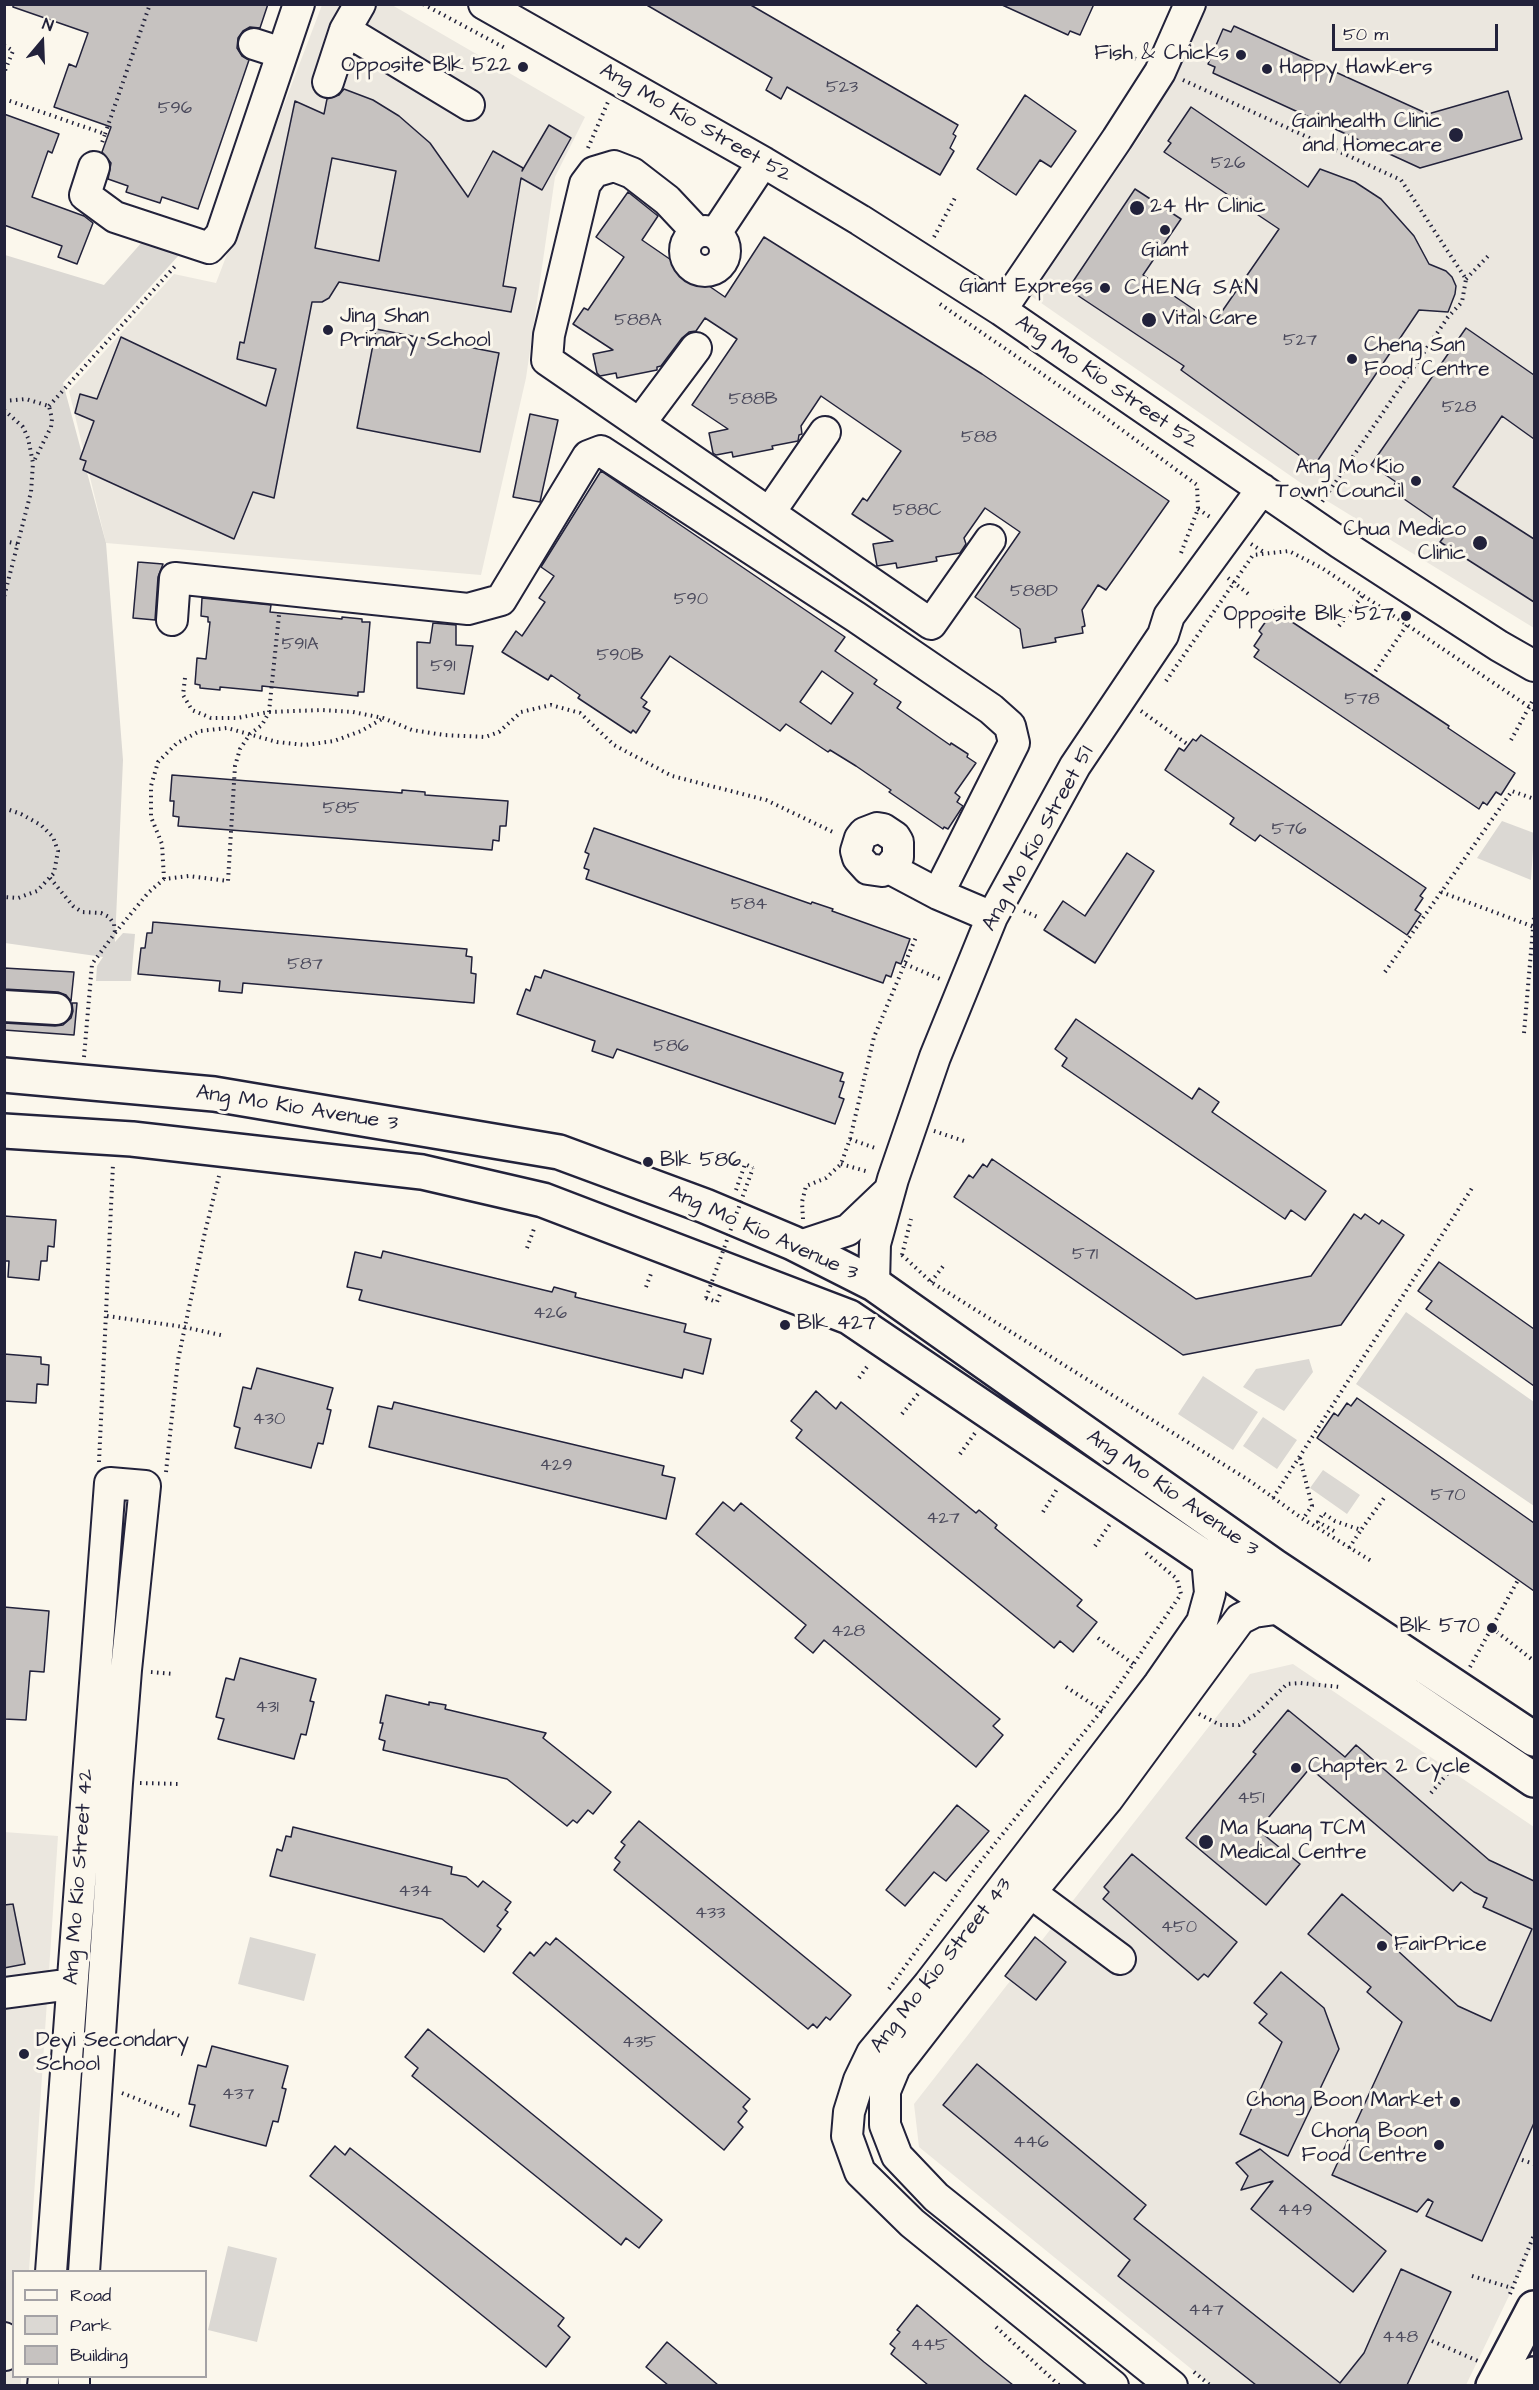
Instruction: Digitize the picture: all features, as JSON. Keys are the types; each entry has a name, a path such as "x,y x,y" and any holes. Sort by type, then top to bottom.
{"main road":[{"name":"Ang Mo Kio Avenue 3","path":"4,1075 214,1094 559,1152 705,1206 802,1233 1274,1566 1534,1739"},
{"name":"Ang Mo Kio Avenue 3","path":"4,1131 132,1139 422,1172 543,1200 849,1317 1534,1780"},
{"path":"1486,2374 1529,2304"},
{"path":"1529,2385 1534,2374"}],"street":[{"path":"94,167 85,195 115,217 209,248 221,235 299,4"},
{"path":"328,82 345,30 360,4"},
{"name":"Ang Mo Kio Street 52","path":"484,4 763,162 860,220 1001,310 1267,493 1499,646 1534,666"},
{"path":"1001,310 1160,72 1190,4"},
{"path":"345,30 469,105"},
{"path":"254,44 282,53"},
{"path":"731,267 707,271 698,270 690,264 685,255 685,246 690,237 707,232 763,162"},
{"path":"707,232 632,173 614,166 594,171 585,184 549,335 546,358 931,624 990,540"},
{"path":"640,423 696,348"},
{"path":"770,512 825,432"},
{"path":"172,620 175,578 468,609 501,600 588,456 601,451 610,454 982,702 1010,726 1014,743 938,894"},
{"name":"Ang Mo Kio Street 51","path":"802,1233 848,1230 882,1182 935,1057 1075,766 1163,635 1169,615 1267,493"},
{"path":"857,844 858,858 868,869 882,871 889,868 938,894 1005,913"},
{"path":"4,1006 56,1009"},
{"name":"Ang Mo Kio Street 51","path":"874,1284 875,1244 882,1182"},
{"name":"Ang Mo Kio Street 42","path":"51,2270 72,1984 104,1476 146,1486 126,1670 117,1783 84,2270"},
{"name":"Ang Mo Kio Street 43","path":"1179,2376 936,2197 897,2156 885,2125 885,2091 895,2067 939,1990 1020,1885 1126,1726 1202,1622 1210,1593 1207,1558"},
{"name":"Ang Mo Kio Street 43","path":"1020,1885 1107,1800 1240,1619 1254,1612 1282,1608"},
{"path":"1020,1885 1120,1959"},
{"path":"4,1993 72,1984"},
{"name":"Ang Mo Kio Street 43","path":"939,1990 872,2053 859,2080 849,2112 847,2136 860,2172 912,2223 1113,2385"},
{"path":"4,2338 5,2355"}],"path":[{"path":"94,167 150,4"},
{"path":"4,45 13,51 4,73"},
{"path":"1129,56 1140,61"},
{"path":"1173,75 1401,180 1466,279"},
{"path":"4,99 105,134"},
{"path":"935,235 957,195"},
{"path":"50,406 195,243"},
{"path":"1320,505 1448,317 1462,302 1466,279 1490,254"},
{"path":"936,302 1100,413 1197,485 1198,509"},
{"path":"4,401 26,399 50,406"},
{"path":"33,464 51,427 50,406"},
{"path":"4,410 23,427 28,438 33,464 31,492 4,597"},
{"path":"4,541 19,544"},
{"path":"1163,685 1253,555 1289,551 1322,567 1532,709"},
{"path":"1237,586 1251,596"},
{"path":"129,915 164,879 189,876 228,881 235,766 240,749 250,734 262,725 269,712 282,589"},
{"path":"1340,626 1363,595"},
{"path":"1372,676 1407,625"},
{"path":"185,678 183,695 192,710 211,718 237,718 269,712 322,710 353,712 383,718 412,730 444,735 485,737 499,732 521,712 551,705 580,713 614,745 672,776 766,800 857,844"},
{"path":"1511,740 1532,709 1534,698"},
{"path":"1137,722 1150,703"},
{"path":"164,879 162,844 151,818 151,786 158,762 177,743 200,731 227,728 277,742 305,745 334,741 361,731 383,718"},
{"path":"1153,720 1187,744"},
{"path":"1385,972 1512,791 1534,799"},
{"path":"4,808 32,819 53,837 58,851 58,858 50,878 37,891 18,898 4,897"},
{"path":"50,878 73,906 82,912 109,916 114,924 115,933"},
{"path":"1441,892 1534,927"},
{"path":"1005,913 1040,918"},
{"path":"1524,1033 1534,917"},
{"path":"802,1233 802,1202 806,1186 826,1178 841,1164 850,1139 874,1037 916,937"},
{"path":"905,964 940,979"},
{"path":"930,1142 937,1120"},
{"path":"940,1131 967,1142"},
{"path":"850,1139 879,1150"},
{"path":"104,1476 113,1161"},
{"path":"706,1298 753,1168 745,1164 733,1199"},
{"path":"841,1164 882,1182"},
{"path":"168,1454 177,1364 184,1327 217,1181 223,1171"},
{"path":"1273,1498 1474,1185"},
{"path":"902,1255 913,1210"},
{"path":"527,1248 534,1227"},
{"path":"875,1244 902,1255 931,1282 1373,1562"},
{"path":"931,1282 944,1265"},
{"path":"646,1287 653,1269"},
{"path":"701,1278 723,1287"},
{"path":"107,1316 184,1327 225,1336"},
{"path":"859,1378 872,1361"},
{"path":"902,1414 921,1390"},
{"path":"960,1454 974,1436"},
{"path":"1300,1458 1312,1506 1303,1519"},
{"path":"1043,1512 1054,1494"},
{"path":"1349,1548 1384,1498"},
{"path":"1334,1531 1318,1522 1323,1514 1361,1530"},
{"path":"1095,1546 1106,1530"},
{"path":"1458,1689 1518,1580"},
{"path":"1491,1628 1534,1660"},
{"path":"1098,1638 1135,1665"},
{"path":"150,1672 174,1674"},
{"path":"1193,1723 1199,1714 1220,1725 1239,1725 1255,1715 1287,1684 1340,1687"},
{"path":"1066,1687 1126,1726"},
{"path":"1431,1793 1459,1761"},
{"path":"149,1784 179,1784"},
{"path":"133,2097 180,2116"},
{"path":"1522,2160 1534,2164"},
{"path":"1472,2276 1529,2304"},
{"path":"1432,2341 1486,2374"},
{"path":"1179,2376 1211,2385"}],"shaded area":[{"name":"Jing Shan Primary School","path":"322,5 392,5 585,117 555,177 526,378 481,575 106,543 69,391 174,274 216,283"},
{"path":"1201,5 1534,5 1534,628 1324,499 1031,296 1145,129"},
{"path":"1293,1664 1534,1827 1534,2244 1466,2385 1211,2385 919,2147 914,2104 1250,1674"},
{"name":"Deyi Secondary School","path":"4,1832 58,1836 29,2270 12,2270 12,2378 21,2378 21,2386 4,2385"}],"green space":[{"path":"143,241 179,255 63,383 106,543 123,760 115,942 123,933 135,934 131,981 96,981 97,966 103,957 5,943 5,255 104,285"},
{"path":"1502,821 1534,833 1531,880 1477,858"},
{"path":"1406,1312 1534,1402 1534,1506 1356,1384"},
{"path":"1309,1359 1313,1372 1284,1411 1243,1387 1256,1369"},
{"path":"1203,1376 1258,1412 1233,1450 1178,1414"},
{"path":"1263,1417 1297,1440 1277,1469 1243,1446"},
{"path":"1323,1470 1360,1495 1347,1514 1310,1488"},
{"path":"250,1937 316,1954 304,2001 238,1984"},
{"path":"228,2246 277,2258 257,2342 208,2330"}],"building":[{"path":"13,4 268,4 260,28 250,27 238,38 237,48 242,56 249,60 198,209 162,197 160,203 126,192 128,186 108,179 111,163 102,152 111,127 54,107 69,64 76,67 88,33 13,7"},
{"path":"645,4 749,4 958,125 950,148 954,151 940,175 787,87 781,99 766,90 772,78"},
{"path":"1000,4 1094,4 1080,35 1070,31 1068,35"},
{"path":"1234,26 1428,114 1508,91 1522,139 1420,168 1213,73 1215,67 1208,64 1223,29 1231,32"},
{"path":"344,89 373,100 399,116 430,143 468,197 493,151 523,168 522,171 549,125 571,138 542,190 521,178 503,286 516,288 511,312 339,282 329,298 322,302 312,302 274,498 253,492 234,539 83,470 86,461 80,459 94,421 75,413 80,394 97,399 121,337 266,406 276,369 237,359 240,342 244,343 295,101 324,114 327,99 339,95","holes":["332,158 396,171 379,261 315,248"]},
{"path":"1025,95 1076,131 1051,167 1040,160 1016,195 977,169"},
{"path":"1191,107 1308,187 1320,169 1355,182 1381,199 1414,236 1429,264 1446,271 1456,286 1448,312 1419,310 1314,466 1181,370 1184,366 1074,293 1075,290 1070,286 1135,189 1181,219 1143,275 1214,323 1279,229 1164,152 1171,143 1168,141"},
{"path":"4,114 59,134 52,153 48,151 32,197 84,216 93,223 77,264 58,257 62,246 4,225"},
{"path":"628,192 658,216 642,240 725,297 764,237 982,374 1169,501 1106,590 1098,585 1082,610 1085,626 1082,627 1083,633 1055,638 1056,642 1023,648 1020,629 975,597 1020,532 985,508 964,538 966,544 960,553 936,557 937,561 897,568 896,563 877,566 873,544 893,541 852,514 863,498 867,501 901,451 821,396 801,426 802,434 799,435 798,441 733,457 732,452 716,455 713,453 709,433 728,429 692,405 737,339 705,318 696,331 689,332 682,338 661,366 657,367 657,370 617,378 616,373 600,376 597,373 593,354 613,350 573,324 584,308 588,310 624,257 596,237"},
{"path":"1466,328 1534,375 1534,439 1502,416 1453,487 1534,539 1534,602 1440,542 1449,530 1391,490 1396,482 1371,465"},
{"path":"376,329 499,353 480,452 357,428"},
{"path":"530,414 558,420 540,502 513,497"},
{"path":"601,471 845,637 835,651 877,680 874,684 901,702 897,708 950,745 951,743 968,754 967,757 976,763 955,793 960,797 957,802 963,806 948,829 944,827 943,829 856,766 830,750 828,752 786,724 780,731 670,656 641,698 647,702 643,707 650,711 636,733 633,730 631,733 578,698 580,695 551,675 548,680 502,652 516,631 522,636 545,602 539,598 554,576 541,567","holes":["822,671 853,693 831,724 800,702"]},
{"path":"138,562 163,564 158,577 155,620 133,618"},
{"path":"202,598 271,605 270,612 362,619 362,622 370,622 364,692 358,692 358,696 262,686 262,691 220,687 220,690 200,688 200,685 195,684 197,658 206,659 210,622 208,622 208,617 201,616"},
{"path":"1274,610 1449,726 1448,728 1515,773 1501,795 1496,792 1487,805 1483,802 1479,809 1254,657 1259,650 1254,646 1262,634 1259,631"},
{"path":"433,623 456,625 456,645 473,646 464,694 417,688 417,642 430,643"},
{"path":"1201,735 1426,888 1415,910 1421,914 1407,935 1260,835 1255,841 1230,824 1234,818 1165,770 1179,748 1184,751 1193,739 1196,741"},
{"path":"172,775 402,793 402,790 425,792 425,795 508,801 506,826 500,826 499,841 493,840 492,850 178,826 179,817 173,816 174,801 170,801"},
{"path":"594,828 811,904 812,902 833,909 832,911 910,939 901,964 896,962 891,977 886,975 883,983 586,879 589,870 584,868 589,854 585,852"},
{"path":"1127,853 1154,871 1095,963 1044,930 1063,901 1085,916"},
{"path":"153,922 467,949 466,956 472,957 471,973 476,974 474,1003 243,983 242,993 219,991 220,981 138,974 141,948 145,948 147,933 152,933"},
{"path":"4,968 74,972 71,1001 66,995 58,992 4,989"},
{"path":"544,970 843,1073 840,1081 844,1082 839,1097 844,1099 835,1124 617,1049 613,1058 592,1051 595,1041 517,1014 526,989 530,991 535,976 541,978"},
{"path":"72,1003 77,1003 74,1035 4,1030 4,1023 63,1025 71,1018"},
{"path":"1076,1019 1192,1099 1199,1088 1219,1102 1212,1112 1326,1191 1305,1220 1291,1210 1285,1219 1062,1066 1067,1058 1055,1049"},
{"path":"992,1159 1196,1299 1311,1276 1354,1214 1361,1219 1365,1214 1379,1224 1382,1220 1404,1235 1341,1325 1183,1355 954,1197 969,1175 973,1178 983,1164 987,1167"},
{"path":"4,1216 56,1220 54,1247 48,1246 47,1261 41,1261 39,1280 8,1277 9,1261 4,1261"},
{"path":"383,1251 552,1292 554,1287 576,1293 575,1297 686,1324 684,1332 711,1339 703,1374 684,1369 682,1378 359,1300 362,1290 347,1287 355,1252 381,1258"},
{"path":"1439,1262 1534,1329 1534,1386 1426,1309 1432,1301 1418,1291"},
{"path":"4,1354 41,1357 41,1364 49,1365 48,1385 37,1384 36,1403 4,1401"},
{"path":"257,1368 333,1388 327,1409 331,1410 323,1444 318,1443 311,1468 235,1448 240,1428 234,1426 243,1387 251,1389"},
{"path":"816,1391 836,1409 841,1402 976,1513 979,1510 997,1525 995,1528 1082,1600 1077,1606 1097,1622 1073,1652 1060,1641 1054,1648 796,1438 802,1430 791,1421"},
{"path":"1357,1398 1534,1523 1534,1591 1317,1438 1334,1413 1338,1416 1347,1403 1351,1406"},
{"path":"394,1402 664,1466 662,1475 675,1478 666,1519 369,1447 378,1406 392,1409"},
{"path":"723,1502 734,1511 741,1503 1000,1719 993,1726 1003,1735 976,1767 824,1640 813,1653 795,1638 806,1625 696,1534"},
{"path":"4,1607 49,1611 44,1672 30,1671 26,1720 4,1719"},
{"path":"240,1658 316,1679 310,1701 314,1702 306,1735 301,1734 294,1759 218,1739 224,1719 216,1717 226,1678 234,1680"},
{"path":"386,1695 429,1705 429,1702 446,1705 445,1709 546,1733 543,1738 611,1792 593,1814 588,1810 577,1823 573,1820 567,1826 507,1779 383,1750 385,1741 379,1739"},
{"path":"1288,1710 1345,1757 1356,1745 1489,1860 1534,1881 1534,2123 1482,2241 1426,2216 1433,2202 1428,2199 1417,2212 1332,2175 1402,2022 1367,1992 1371,1987 1308,1934 1342,1894 1403,1945 1398,1951 1458,2006 1491,2021 1532,1929 1483,1907 1487,1898 1461,1882 1453,1891 1310,1768 1258,1830 1300,1864 1266,1905 1186,1838 1256,1754 1253,1752"},
{"path":"957,1805 989,1831 946,1881 934,1872 905,1906 886,1890"},
{"path":"639,1821 851,1995 830,2020 826,2017 817,2028 813,2024 808,2029 614,1870 620,1862 615,1858 625,1845 621,1842"},
{"path":"293,1827 452,1867 451,1874 466,1877 478,1887 483,1881 511,1902 505,1910 508,1912 497,1926 501,1929 484,1952 442,1919 270,1876 277,1849 282,1851 286,1836 291,1837"},
{"path":"1132,1854 1237,1942 1208,1977 1204,1974 1198,1980 1103,1899 1109,1892 1104,1887"},
{"path":"13,1904 25,1964 4,1968 4,1905"},
{"path":"1035,1937 1066,1962 1036,2000 1005,1976"},
{"path":"556,1938 750,2099 743,2107 747,2111 738,2122 743,2127 724,2150 513,1973 530,1952 534,1956 546,1942 550,1945"},
{"path":"1281,1972 1324,2008 1339,2049 1288,2156 1240,2134 1282,2042 1259,2023 1267,2014 1254,2003"},
{"path":"428,2029 662,2220 639,2248 626,2238 621,2245 412,2076 418,2068 405,2057"},
{"path":"212,2046 288,2066 282,2088 286,2089 278,2122 273,2121 266,2146 190,2126 195,2105 189,2104 198,2065 206,2067"},
{"path":"977,2064 1146,2205 1134,2219 1340,2383 1364,2353 1401,2269 1451,2292 1407,2385 1256,2385 1118,2276 1130,2260 943,2105"},
{"path":"335,2146 345,2155 350,2148 564,2318 558,2326 570,2337 546,2367 310,2176"},
{"path":"1260,2149 1386,2251 1353,2292 1251,2209 1273,2181 1241,2190 1248,2176 1236,2163"},
{"path":"917,2305 1013,2385 928,2385 891,2354 895,2348 890,2344 900,2332 897,2330"},
{"path":"667,2342 718,2385 668,2385 646,2367"}],"place":[{"name":"Fish & Chicks","path":"1241,55"},
{"name":"Opposite Blk 522","path":"523,67"},
{"name":"Happy Hawkers","path":"1267,69"},
{"name":"Gainhealth Clinic and Homecare","path":"1456,135"},
{"name":"24 Hr Clinic","path":"1137,208"},
{"name":"Giant","path":"1165,230"},
{"name":"Giant Express","path":"1105,288"},
{"name":"Vital Care","path":"1149,320"},
{"name":"Jing Shan Primary School","path":"328,330"},
{"name":"Cheng San Food Centre","path":"1352,359"},
{"name":"Ang Mo Kio Town Council","path":"1416,481"},
{"name":"Chua Medico Clinic","path":"1480,543"},
{"name":"Opposite Blk 527","path":"1406,616"},
{"name":"Blk 586","path":"648,1162"},
{"name":"Blk 427","path":"785,1325"},
{"name":"Blk 570","path":"1492,1628"},
{"name":"Chapter 2 Cycle","path":"1296,1768"},
{"name":"Ma Kuang TCM Medical Centre","path":"1206,1842"},
{"name":"FairPrice","path":"1382,1946"},
{"name":"Deyi Secondary School","path":"24,2054"},
{"name":"Chong Boon Market","path":"1455,2102"},
{"name":"Chong Boon Food Centre","path":"1439,2145"}],"district":[{"name":"CHENG SAN","path":"1192,289"}]}
